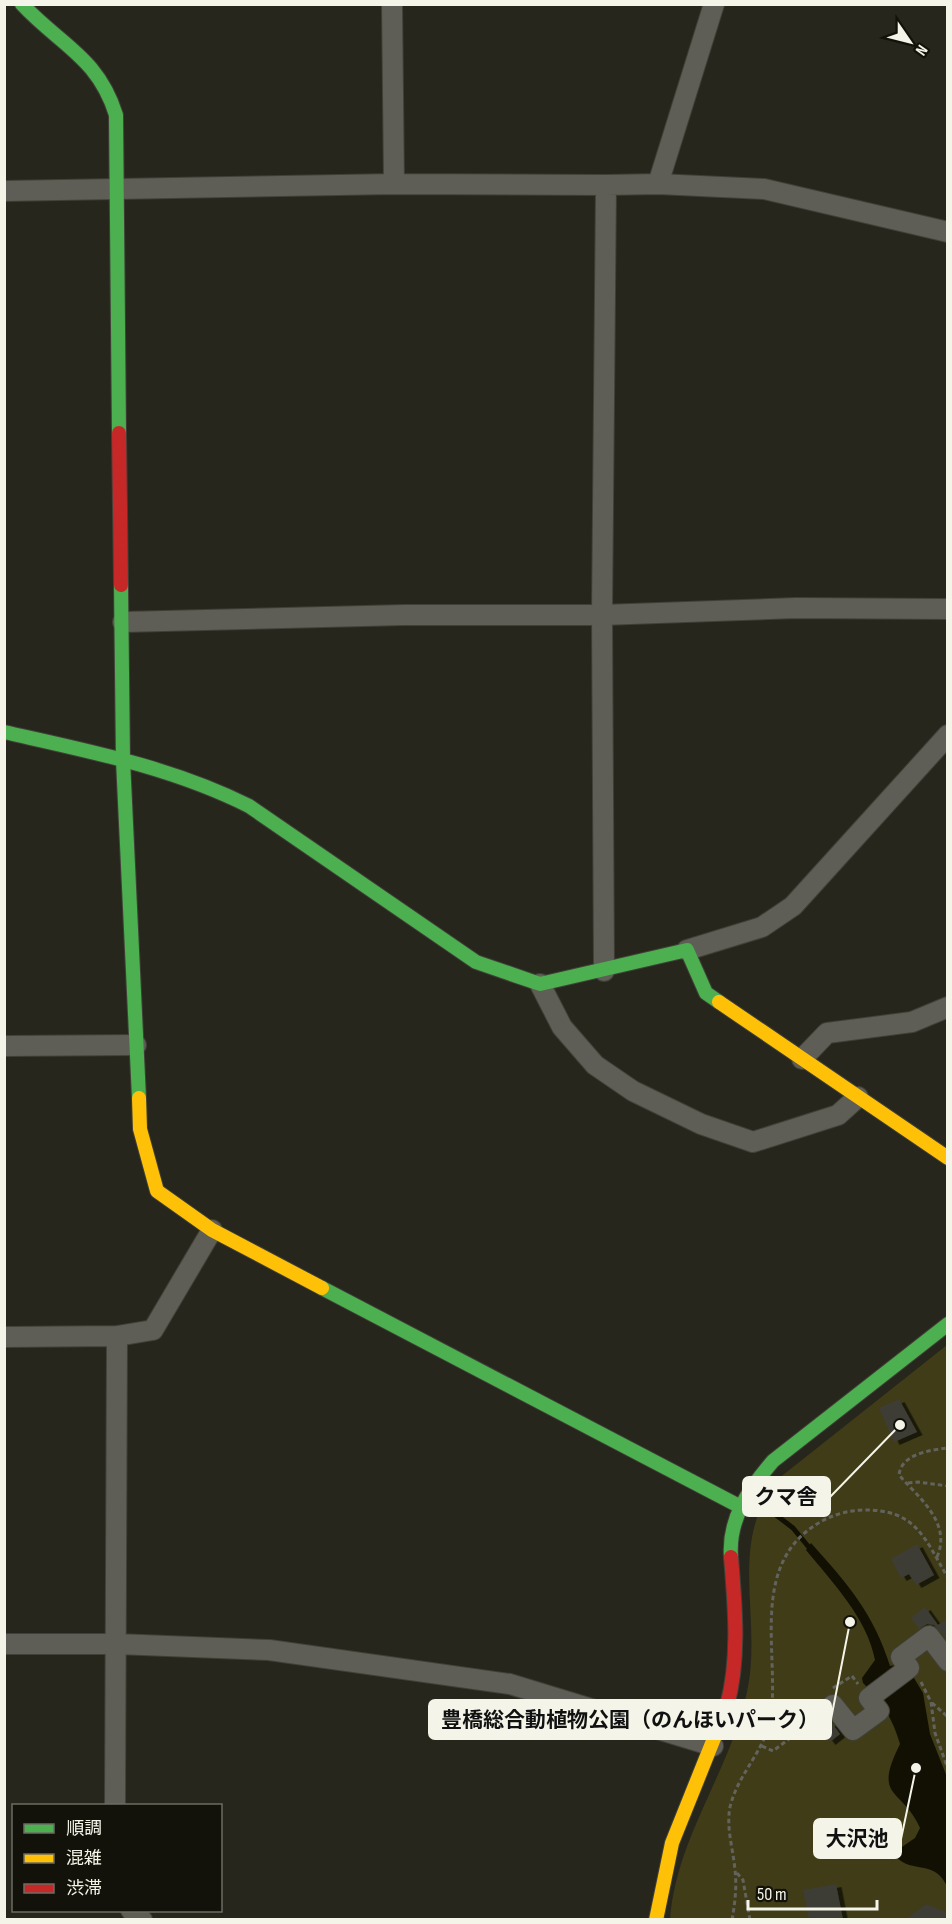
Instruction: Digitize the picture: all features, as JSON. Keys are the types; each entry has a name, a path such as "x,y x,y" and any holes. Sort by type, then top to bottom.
{"street":[{"path":"22,4 37,23 83,56 97,70 111,93 116,115 123,760 140,1129 157,1191 212,1230 740,1506"},
{"path":"392,4 394,184"},
{"path":"658,184 714,4"},
{"path":"4,190 394,184 658,184 764,189 948,232"},
{"path":"604,971 602,615 606,185"},
{"path":"123,622 404,615 602,615 796,608 948,609"},
{"path":"4,732 123,760 223,791 249,806 476,962 540,984 687,950 762,927 793,906 948,735"},
{"path":"687,950 706,993 948,1158"},
{"path":"540,984 562,1027 595,1065 633,1091 701,1124 753,1142 838,1115 858,1097"},
{"path":"802,1059 827,1033 912,1022 948,1007"},
{"path":"4,1046 136,1045"},
{"path":"4,1337 117,1336 153,1330 212,1230"},
{"path":"656,1920 672,1843 726,1712 736,1663 736,1626 730,1548 733,1526 740,1506 749,1489 773,1461 948,1324"},
{"path":"115,1804 117,1336"},
{"path":"811,1723 834,1705 853,1730 879,1711 869,1698 909,1668 901,1657 929,1636 948,1661"},
{"path":"4,1644 117,1644 269,1650 510,1684 713,1746"}],"path":[{"path":"936,1558 942,1547 942,1528 926,1501 899,1475 900,1468 909,1458 948,1448"},
{"path":"906,1484 918,1482 948,1486"},
{"path":"732,1920 736,1871 728,1822 731,1804 741,1777 762,1746 772,1708 771,1624 775,1585 785,1557 798,1539 815,1525 835,1515 857,1510 879,1511 900,1518 920,1529 948,1578"},
{"path":"917,1677 931,1702 948,1717"},
{"path":"931,1702 935,1733 948,1768"},
{"path":"762,1746 773,1751 789,1739"},
{"path":"736,1871 743,1880 750,1920"}],"shaded area":[{"path":"947,1345 947,1919 670,1920 683,1858 742,1712 749,1681 751,1654 749,1573 751,1547 756,1522 766,1498 783,1475"},
{"path":"811,1543 858,1600 876,1630 890,1666 900,1664 911,1673 923,1693 930,1734 947,1777 947,1886 936,1872 909,1865 896,1857 896,1851 915,1838 920,1828 889,1784 892,1762 900,1744 886,1711 863,1683 862,1678 875,1660 865,1630 838,1588 806,1550"}],"building":[{"path":"899,1399 917,1432 894,1442 879,1408"},
{"path":"917,1544 934,1575 916,1585 909,1574 901,1578 891,1559"},
{"path":"925,1607 938,1625 948,1618 947,1639 934,1625 927,1624 919,1629 911,1618"},
{"path":"831,1722 840,1734 830,1742 821,1730"},
{"path":"836,1884 843,1920 809,1920 803,1890"},
{"path":"926,1904 948,1913 948,1920 905,1920"}],"waterway":[{"path":"767,1508 793,1528 812,1551"}],"traffic: fast":[{"path":"22,4 88,65 108,95 116,115 119,433"},
{"path":"121,585 123,760 139,1098"},
{"path":"4,732 98,753 159,770 220,792 249,806 476,962 540,984 687,950 706,993 719,1002"},
{"path":"322,1288 739,1506"},
{"path":"731,1557 733,1530 742,1505 756,1482 773,1461 948,1324"}],"traffic: slow":[{"path":"719,1002 948,1158"},
{"path":"139,1098 140,1129 157,1191 212,1230 322,1288"},
{"path":"656,1920 672,1843 727,1706"}],"traffic: jam":[{"path":"119,433 121,585"},
{"path":"727,1706 735,1651 731,1557"}],"place":[{"name":"クマ舎","path":"900,1425"},
{"name":"豊橋総合動植物公園（のんほいパーク）","path":"850,1622"},
{"name":"大沢池","path":"916,1768"}]}
